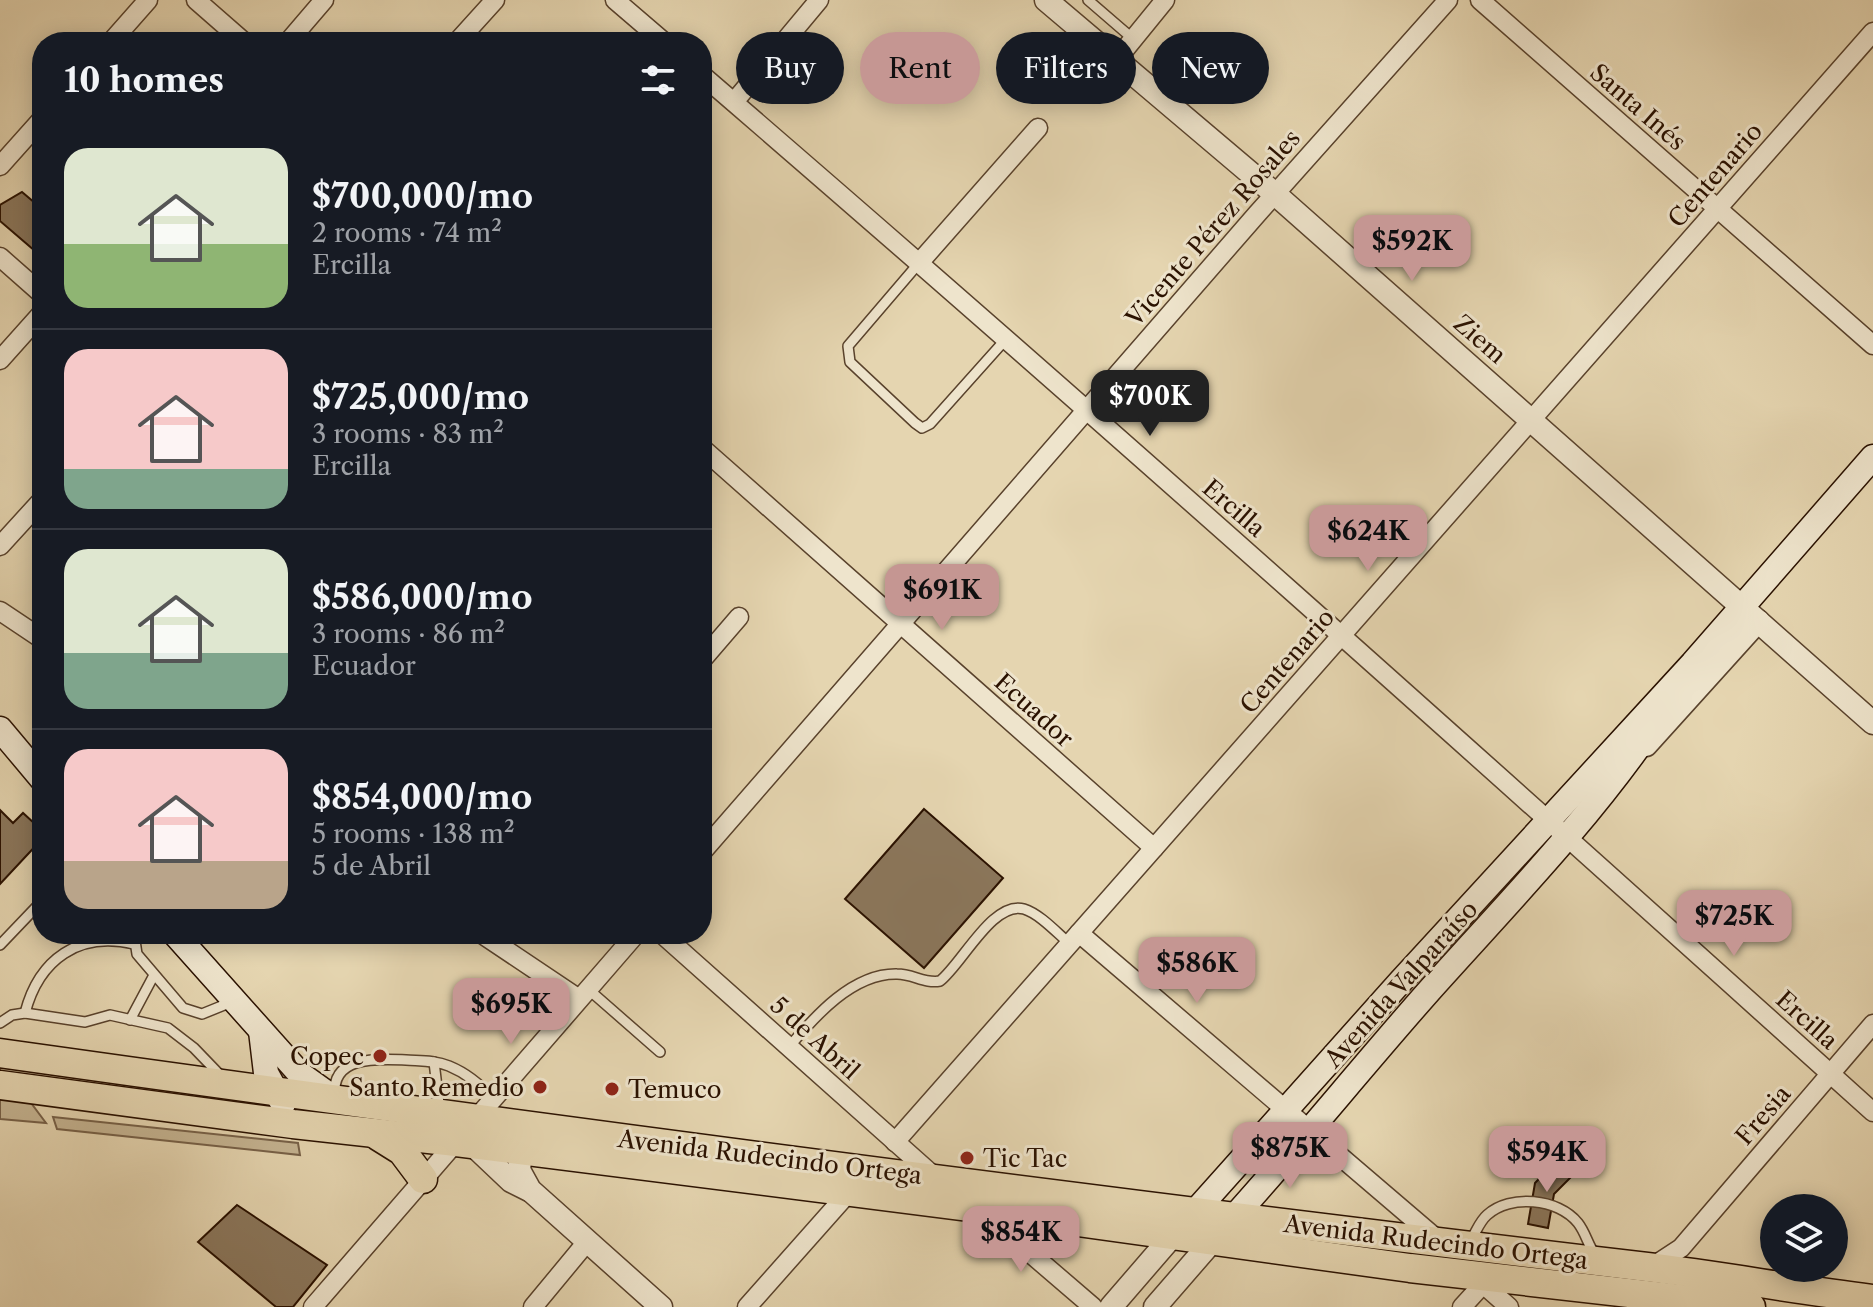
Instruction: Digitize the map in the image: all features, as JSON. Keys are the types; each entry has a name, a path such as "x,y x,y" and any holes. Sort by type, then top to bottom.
{"main road":[{"name":"Avenida Valparaíso","path":"1214,1239 1312,1131 1421,1000 1693,663 1750,614 1873,457"},
{"name":"Avenida Valparaíso","path":"1174,1234 1401,981 1559,828 1621,773 1693,663"},
{"path":"0,729 32,767"},
{"path":"184,944 300,1074 337,1101"},
{"path":"261,1031 266,1073 293,1124"},
{"name":"Avenida Rudecindo Ortega","path":"0,1053 440,1115 468,1135 521,1151 1214,1239 1487,1282 1751,1307"},
{"name":"Avenida Rudecindo Ortega","path":"0,1085 370,1133 468,1135 936,1178 1195,1213 1652,1267 1873,1299"},
{"path":"370,1133 402,1151 423,1179"}],"street":[{"path":"120,32 148,0"},
{"path":"196,0 233,32"},
{"path":"297,32 324,0"},
{"path":"466,32 495,0"},
{"path":"615,0 652,32"},
{"path":"734,102 819,0"},
{"name":"Ziem","path":"1046,0 1085,32"},
{"path":"1136,33 1165,0"},
{"name":"Vicente Pérez Rosales","path":"712,840 1448,0"},
{"name":"Santa Inés","path":"1480,0 1873,345"},
{"name":"Centenario","path":"895,1142 1873,32"},
{"name":"Ziem","path":"1136,75 1532,419 1873,723"},
{"name":"Ercilla","path":"712,83 1559,828 1873,1112"},
{"path":"919,263 1038,128"},
{"path":"0,166 32,130"},
{"path":"0,257 32,285"},
{"path":"0,360 32,324"},
{"name":"Ecuador","path":"712,457 1154,848"},
{"path":"0,546 32,511"},
{"path":"0,611 32,632"},
{"name":"Avenida Valparaíso","path":"1621,773 1750,614"},
{"path":"712,645 739,617"},
{"path":"1074,938 1453,1245"},
{"path":"499,944 584,994"},
{"path":"318,1305 423,1179 468,1135 493,1099 627,944"},
{"name":"5 de Abril","path":"673,944 936,1178"},
{"name":"Fresia","path":"1652,1267 1670,1257 1689,1237 1873,1024"},
{"path":"468,1135 511,1181 530,1190"},
{"path":"521,1151 519,1170 530,1190 661,1307"},
{"path":"747,1307 849,1192"},
{"path":"978,1208 1093,1307"},
{"name":"Avenida Valparaíso","path":"1111,1307 1174,1234"},
{"path":"1689,1237 1694,1256 1705,1276"},
{"name":"Avenida Valparaíso","path":"1155,1307 1214,1239"},
{"path":"533,1307 586,1243"},
{"path":"1462,1307 1487,1282 1509,1307"}],"lane":[{"path":"1088,0 1125,32"},
{"path":"919,263 848,346 847,355 850,362 915,423 922,428 930,424 1006,339"},
{"path":"789,1047 825,1009 871,979 892,974 931,982 945,978 995,918 1007,909 1019,908 1030,912 1074,938"},
{"path":"0,945 32,911"},
{"path":"25,1013 38,981 60,955 82,944"},
{"path":"135,944 137,954 183,1008 202,1014 234,1001"},
{"path":"130,1020 154,975"},
{"path":"584,994 660,1052"},
{"path":"0,1023 12,1015 25,1013 85,1022 110,1015 168,1028 236,1086"},
{"path":"337,1101 336,1080 348,1066 368,1059 434,1062 462,1072 493,1099"},
{"path":"434,1062 440,1115"},
{"path":"1453,1245 1471,1240 1479,1223 1490,1212 1505,1205 1529,1201 1551,1207 1575,1220 1591,1249 1605,1263"}],"shaded area":[{"path":"0,1064 260,1101 263,1110 0,1075"},
{"path":"0,1095 28,1099 46,1123 0,1119"},
{"path":"53,1117 298,1143 300,1155 57,1129"}],"building":[{"path":"22,192 32,200 32,248 0,221 0,205"},
{"path":"924,809 1003,878 924,968 845,899"},
{"path":"0,810 13,823 23,813 32,821 32,850 0,884"},
{"path":"1557,1160 1572,1176 1554,1194 1548,1228 1528,1224 1535,1183"},
{"path":"237,1205 327,1265 293,1307 276,1307 198,1242"}],"place":[{"name":"Copec","path":"380,1056"},
{"name":"Santo Remedio","path":"540,1087"},
{"name":"Temuco","path":"612,1089"},
{"name":"Tic Tac","path":"967,1158"}]}
